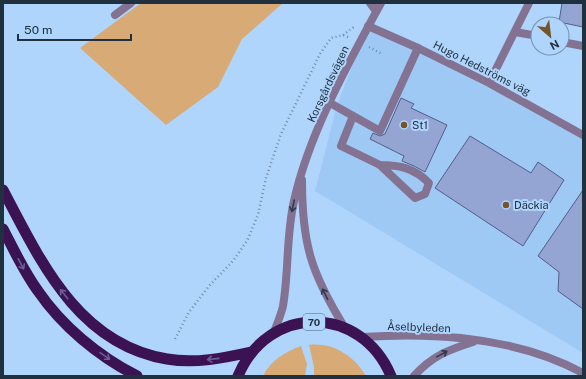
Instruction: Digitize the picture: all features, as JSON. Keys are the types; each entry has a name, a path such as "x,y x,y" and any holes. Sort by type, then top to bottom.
{"highway":[{"path":"3,190 40,260 54,281 72,304 90,322 114,339 144,354 168,360 197,361 251,352"},
{"path":"3,229 38,291 57,315 93,348 137,376"},
{"name":"70","path":"238,376 251,352 274,332 297,324 309,322 333,324 345,328 362,337 380,355 391,376"}],"street":[{"path":"115,15 131,3"},
{"path":"370,3 376,11"},
{"name":"Korsgårdsvägen","path":"274,332 284,300 288,226 303,168 330,103 359,42 381,3"},
{"path":"489,84 529,3"},
{"name":"Hugo Hedströms väg","path":"368,26 418,48 489,84 583,135"},
{"path":"515,32 530,35"},
{"path":"570,44 583,46"},
{"path":"330,103 380,131 418,48"},
{"path":"353,116 341,146 380,165 415,198 425,194 429,183 423,177 400,165 380,165"},
{"name":"Korsgårdsvägen","path":"303,168 304,228 310,260 318,282 345,328"},
{"name":"Åselbyleden","path":"362,337 435,337 511,345 538,354 583,374"},
{"name":"Åselbyleden","path":"414,376 428,362 444,352 476,341"}],"path":[{"path":"175,339 189,312 209,286 233,261 247,241 258,216 266,178 281,134 320,54 331,38 344,35 382,54"}],"shaded area":[{"path":"141,3 283,3 242,39 218,87 166,125 80,48"},
{"path":"368,26 583,135 583,353 315,191 337,105"},
{"path":"309,345 326,346 342,352 355,362 366,376 314,376 314,367"},
{"path":"301,346 307,364 305,376 263,376 270,365 279,357"}],"building":[{"path":"562,3 583,3 583,27 570,24 570,16 560,16"},
{"path":"401,98 414,104 411,108 447,125 425,172 402,161 404,156 370,139 373,133 380,136 385,134"},
{"path":"470,136 531,173 538,162 564,180 523,246 435,188"},
{"path":"583,190 583,309 558,291 559,272 538,256"}],"place":[{"name":"St1","path":"404,125"},
{"name":"Däckia","path":"506,205"}]}
